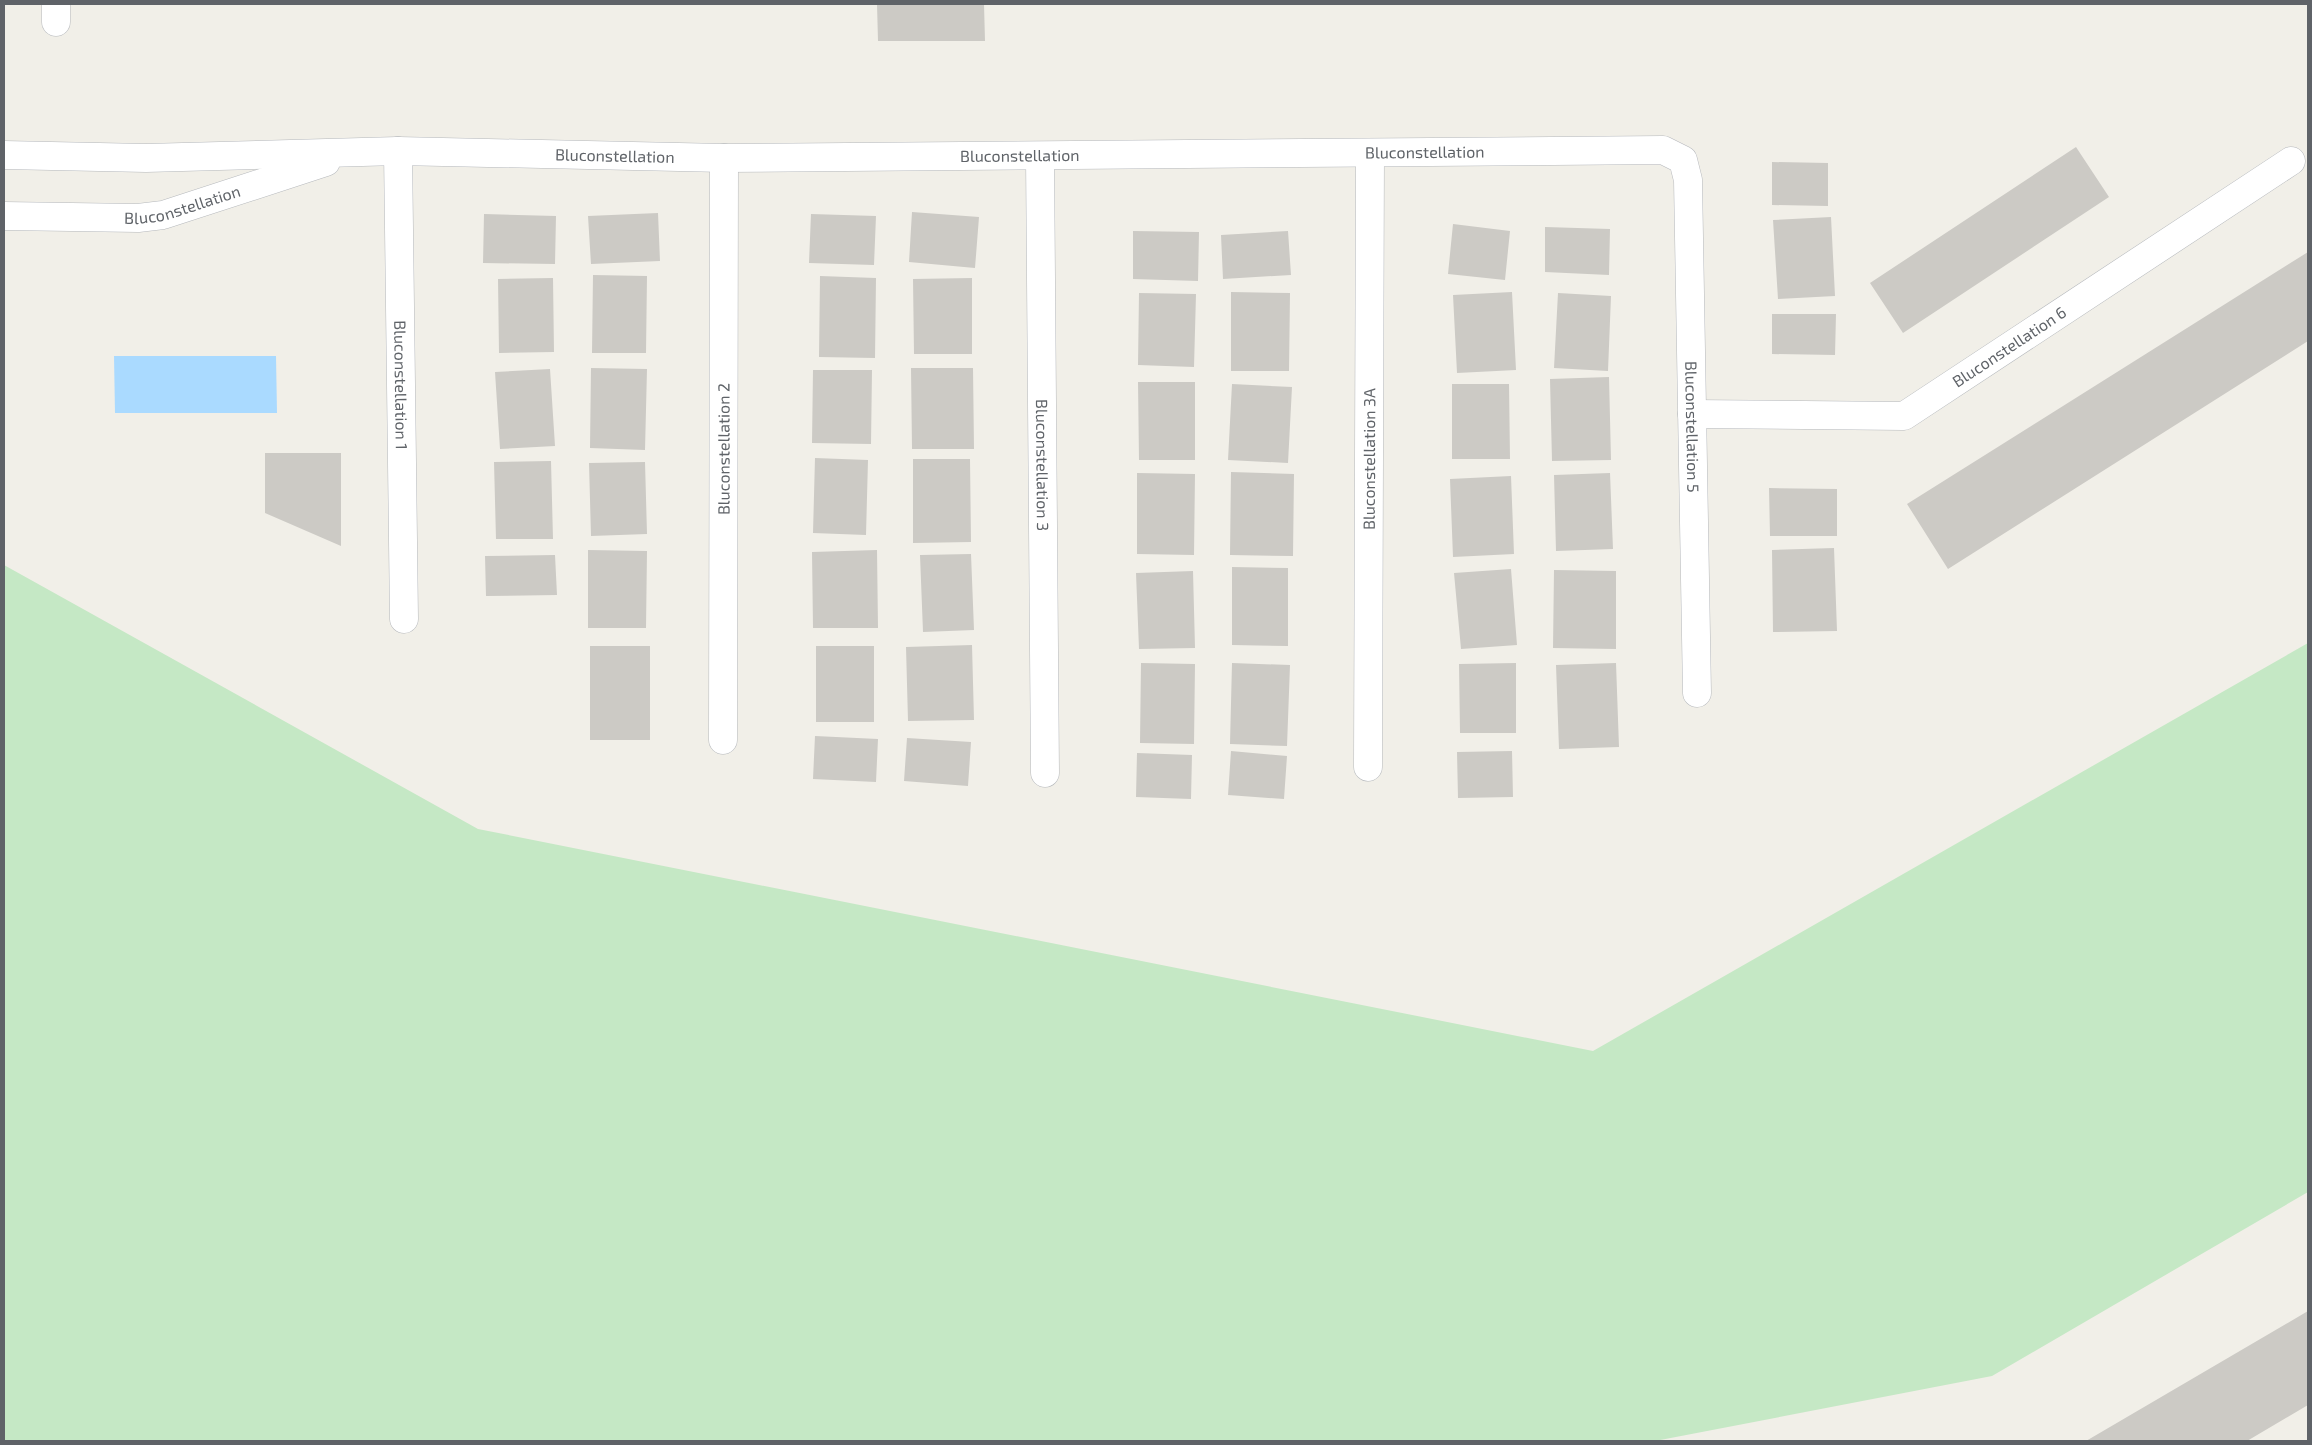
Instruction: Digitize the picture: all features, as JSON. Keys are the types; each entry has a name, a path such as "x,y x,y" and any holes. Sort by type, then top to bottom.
{"street":[{"name":"Bluconstellation","path":"4,155 146,158 398,151 724,158 1663,150 1683,160"},
{"name":"Bluconstellation 1","path":"398,151 404,619"},
{"name":"Bluconstellation","path":"4,216 138,218 163,215 355,153"},
{"name":"Bluconstellation 3A","path":"1368,767 1370,153"},
{"name":"Bluconstellation 3","path":"1040,156 1045,773"},
{"name":"Bluconstellation 2","path":"723,740 724,158"},
{"name":"Bluconstellation 5","path":"1683,160 1688,180 1697,693"},
{"name":"Bluconstellation 6","path":"1692,414 1904,416 2291,162"}],"green space":[{"path":"4,565 478,829 1593,1051 2308,643 2308,1192 1992,1376 1655,1441 4,1441"}],"water":[{"path":"114,356 276,356 277,413 115,413"}],"building":[{"path":"877,4 984,4 985,41 878,41"},
{"path":"2076,147 2109,197 1903,333 1870,283"},
{"path":"1772,162 1828,163 1828,206 1772,205"},
{"path":"912,212 979,217 975,268 909,262"},
{"path":"658,213 660,261 591,264 588,216"},
{"path":"484,214 556,216 555,264 483,263"},
{"path":"811,214 876,216 874,265 809,263"},
{"path":"1831,217 1835,296 1778,299 1773,220"},
{"path":"1453,224 1510,231 1505,280 1448,274"},
{"path":"1545,227 1610,229 1609,275 1545,272"},
{"path":"1133,231 1199,232 1198,281 1133,279"},
{"path":"1288,231 1291,275 1223,279 1221,235"},
{"path":"2308,252 2308,341 1948,569 1907,504"},
{"path":"593,275 647,276 646,353 592,353"},
{"path":"820,276 876,278 875,358 819,357"},
{"path":"553,278 554,352 499,353 498,279"},
{"path":"972,278 972,354 914,354 913,279"},
{"path":"1231,292 1290,293 1289,371 1231,371"},
{"path":"1512,292 1516,370 1457,373 1453,295"},
{"path":"1139,293 1196,294 1194,367 1138,365"},
{"path":"1558,293 1611,296 1608,371 1554,368"},
{"path":"1772,314 1836,314 1835,355 1772,354"},
{"path":"591,368 647,369 645,450 590,448"},
{"path":"911,368 973,368 974,449 912,449"},
{"path":"550,369 555,446 500,449 495,372"},
{"path":"813,370 872,370 871,444 812,443"},
{"path":"1609,377 1611,460 1552,461 1550,379"},
{"path":"1138,382 1195,382 1195,460 1139,460"},
{"path":"1232,384 1292,387 1288,463 1228,460"},
{"path":"1452,384 1509,384 1510,459 1452,459"},
{"path":"265,453 341,453 341,546 265,513"},
{"path":"815,458 868,460 866,535 813,533"},
{"path":"913,459 970,459 971,542 913,543"},
{"path":"551,461 553,539 496,539 494,462"},
{"path":"645,462 647,534 591,536 589,463"},
{"path":"1231,472 1294,474 1293,556 1230,555"},
{"path":"1137,473 1195,474 1194,555 1137,554"},
{"path":"1610,473 1613,549 1556,551 1554,475"},
{"path":"1511,476 1514,554 1453,557 1450,479"},
{"path":"1769,488 1837,489 1837,536 1770,536"},
{"path":"1834,548 1837,631 1773,632 1772,550"},
{"path":"588,550 647,551 646,628 588,628"},
{"path":"877,550 878,628 813,628 812,552"},
{"path":"971,554 974,630 923,632 920,555"},
{"path":"555,555 557,595 486,596 485,556"},
{"path":"1232,567 1288,568 1288,646 1232,645"},
{"path":"1511,569 1517,645 1461,649 1454,573"},
{"path":"1554,570 1616,571 1616,649 1553,648"},
{"path":"1193,571 1195,648 1139,649 1136,573"},
{"path":"972,645 974,720 908,721 906,647"},
{"path":"590,646 650,646 650,740 590,740"},
{"path":"816,646 874,646 874,722 816,722"},
{"path":"1141,663 1195,664 1194,744 1140,743"},
{"path":"1232,663 1290,665 1287,746 1230,744"},
{"path":"1516,663 1516,733 1460,733 1459,664"},
{"path":"1616,663 1619,747 1559,749 1556,665"},
{"path":"815,736 878,739 876,782 813,779"},
{"path":"907,738 971,742 968,786 904,781"},
{"path":"1231,751 1287,756 1284,799 1228,795"},
{"path":"1512,751 1513,797 1458,798 1457,752"},
{"path":"1137,753 1192,755 1191,799 1136,797"},
{"path":"2308,1311 2308,1405 2247,1441 2086,1441"}]}
